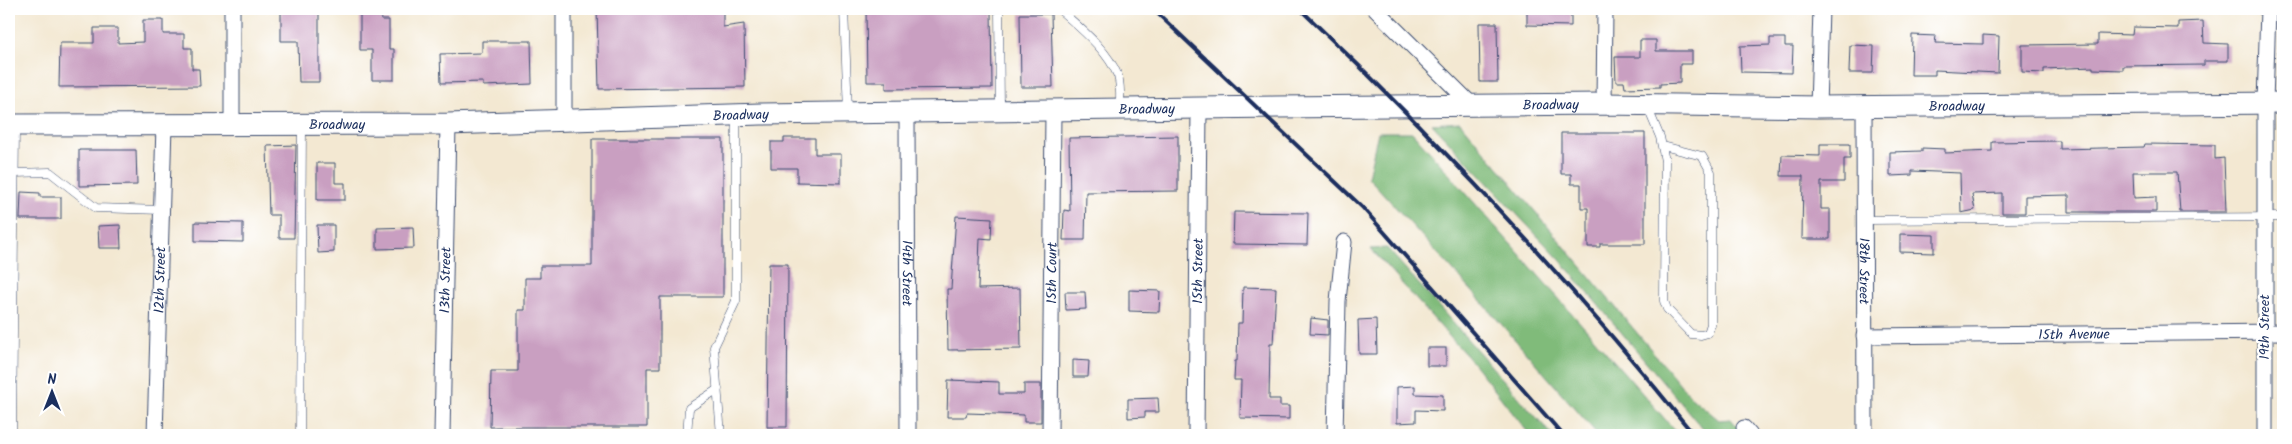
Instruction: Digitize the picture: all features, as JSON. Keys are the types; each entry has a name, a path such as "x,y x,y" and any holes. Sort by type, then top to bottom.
{"main road":[{"name":"Broadway","path":"12,125 448,124 736,115 1199,108 1474,107 1604,104 1818,107 2274,102"}],"street":[{"path":"232,9 232,124"},
{"path":"564,9 564,120"},
{"path":"1375,9 1474,107"},
{"path":"1604,104 1605,9"},
{"path":"1818,107 1821,9"},
{"name":"19th Street","path":"2265,435 2265,217 2274,102 2268,9"},
{"name":"18th Street","path":"1864,106 1865,435"},
{"name":"15th Street","path":"1196,435 1199,108"},
{"name":"15th Court","path":"1050,435 1053,111"},
{"name":"14th Street","path":"907,112 908,435"},
{"name":"13th Street","path":"442,435 448,124"},
{"name":"12th Street","path":"156,435 164,125"},
{"path":"1335,435 1338,301 1344,242"},
{"name":"15th Avenue","path":"1864,336 2283,332"}],"lane":[{"path":"844,9 848,113"},
{"path":"999,9 1000,111"},
{"path":"1058,9 1087,34 1109,60 1118,78 1120,110"},
{"path":"1646,104 1662,146 1665,161 1664,301 1667,308 1691,334 1701,335 1708,333 1711,324 1711,172 1702,156 1662,146"},
{"path":"721,435 714,347 736,301 736,115"},
{"path":"300,435 302,124"},
{"path":"12,125 14,173 12,435"},
{"path":"14,173 50,172 96,208 162,210"},
{"path":"1864,220 2283,217"},
{"path":"687,435 689,408 718,389"}],"green space":[{"path":"1460,122 1690,396 1719,420 1731,419 1744,435 1708,435 1561,261 1432,124"},
{"path":"1378,132 1412,132 1679,435 1598,435 1482,302 1368,177"},
{"path":"1387,248 1552,435 1530,435 1475,365 1371,249"}],"building":[{"path":"281,9 319,9 319,82 299,82 298,41 281,41"},
{"path":"360,9 380,9 381,20 389,20 389,49 394,49 394,80 372,80 372,50 360,50"},
{"path":"597,9 723,9 723,27 744,24 745,87 599,89"},
{"path":"866,9 991,9 992,88 886,89 886,82 867,82"},
{"path":"1527,9 1571,9 1571,26 1527,25"},
{"path":"1020,14 1051,14 1053,87 1021,87"},
{"path":"143,20 163,20 163,34 184,34 184,48 192,48 192,69 199,69 200,86 59,87 60,43 94,43 94,28 118,28 118,43 143,42"},
{"path":"2203,21 2204,43 2228,44 2228,61 2204,61 2204,65 2123,66 2123,70 2093,69 2093,67 2044,69 2044,73 2022,72 2022,45 2098,44 2098,34 2132,35 2133,27 2178,28 2178,22"},
{"path":"1479,23 1497,23 1498,82 1480,82"},
{"path":"1912,35 1936,36 1935,43 1983,44 1983,35 1999,36 1998,73 1935,70 1935,75 1911,75"},
{"path":"1770,38 1785,38 1785,46 1793,46 1792,73 1741,72 1740,46 1770,45"},
{"path":"1640,40 1656,40 1656,51 1692,51 1692,64 1680,64 1680,83 1660,84 1660,87 1625,88 1624,82 1616,82 1615,57 1640,57"},
{"path":"482,41 531,41 532,84 483,86 483,82 441,83 440,54 482,53"},
{"path":"1850,45 1874,46 1873,73 1849,73"},
{"path":"1561,133 1645,133 1645,244 1600,244 1600,247 1588,247 1588,208 1581,208 1581,184 1571,184 1571,174 1561,174"},
{"path":"1178,136 1178,191 1086,192 1085,240 1063,240 1064,210 1070,211 1069,138"},
{"path":"784,138 815,138 815,154 841,154 841,183 797,182 797,168 771,168 771,142 784,142"},
{"path":"592,139 723,139 723,297 660,297 660,368 647,368 647,427 490,427 491,371 518,371 518,310 525,310 525,278 540,278 540,266 592,266"},
{"path":"2060,141 2060,149 2144,147 2145,144 2215,145 2215,159 2224,158 2226,212 2180,212 2177,172 2133,172 2134,198 2156,197 2156,212 2069,212 2069,195 2025,196 2025,213 2002,213 2002,193 1972,194 1975,210 1961,213 1960,173 1912,171 1912,175 1890,176 1890,152 1922,151 1922,148 1945,149 1945,153 1992,151 1992,142"},
{"path":"1820,144 1850,144 1850,159 1844,159 1844,182 1821,182 1821,209 1830,209 1830,239 1802,239 1803,176 1781,176 1782,155 1820,156"},
{"path":"296,145 294,238 279,238 279,215 269,215 267,146"},
{"path":"79,150 136,150 137,185 79,186"},
{"path":"317,163 335,163 335,183 345,183 345,200 317,200"},
{"path":"21,192 40,193 40,197 61,197 61,219 20,219"},
{"path":"1234,212 1308,213 1307,245 1233,244"},
{"path":"956,216 992,218 991,239 980,238 978,289 1020,288 1021,349 948,350 947,289 951,289"},
{"path":"195,222 243,223 243,242 195,241"},
{"path":"120,225 121,248 99,248 98,226"},
{"path":"317,225 334,225 334,252 318,253"},
{"path":"413,227 414,248 377,249 377,228"},
{"path":"1900,234 1934,235 1934,253 1900,252"},
{"path":"769,264 788,264 787,427 767,427"},
{"path":"1243,287 1276,288 1273,344 1270,344 1269,399 1280,399 1280,406 1289,406 1289,419 1240,418 1241,380 1234,380 1235,361 1237,361 1238,323 1242,323"},
{"path":"1129,290 1160,291 1159,312 1129,311"},
{"path":"1065,292 1085,292 1086,309 1066,310"},
{"path":"1311,318 1328,320 1328,335 1310,334"},
{"path":"1376,319 1377,354 1359,354 1358,320"},
{"path":"1427,348 1446,348 1446,366 1427,366"},
{"path":"1073,360 1089,361 1088,377 1073,377"},
{"path":"948,380 999,382 999,394 1024,394 1024,384 1041,384 1041,422 1024,422 1024,415 967,413 966,417 947,417"},
{"path":"1415,386 1415,394 1443,395 1443,411 1416,410 1416,422 1397,423 1397,387"},
{"path":"1158,398 1159,412 1145,412 1145,417 1128,418 1128,399"}],"railway":[{"path":"1153,9 1362,207 1563,435"},
{"path":"1300,9 1404,110 1504,215 1601,323 1694,435"}]}
